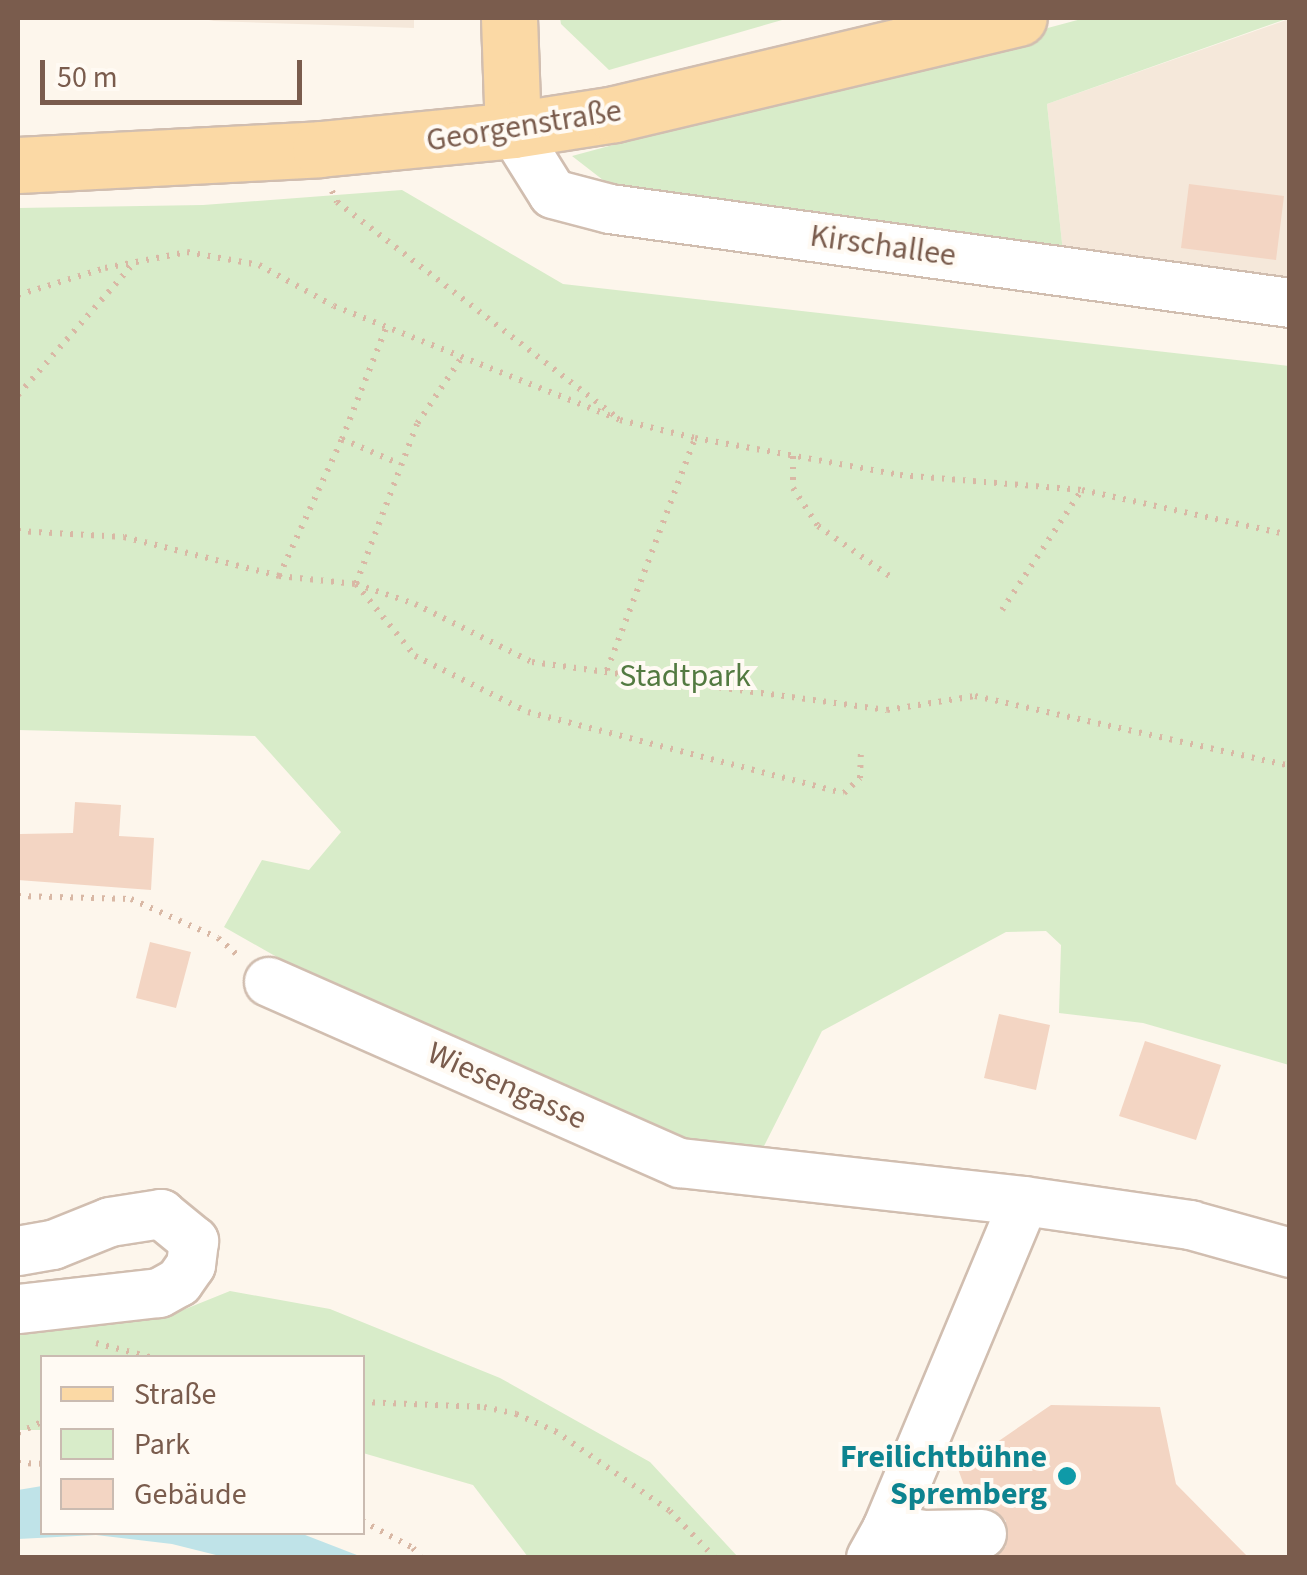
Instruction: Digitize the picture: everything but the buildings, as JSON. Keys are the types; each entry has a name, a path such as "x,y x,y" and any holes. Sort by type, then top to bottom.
{"main road":[{"path":"509,18 513,130"},
{"name":"Georgenstraße","path":"18,165 320,149 513,130 615,114 1020,18"}],"street":[{"name":"Kirschallee","path":"513,130 553,194 610,209 1290,303"},
{"name":"Wiesengasse","path":"269,982 680,1163 1024,1201 1190,1224 1290,1253"},
{"path":"879,1543 1024,1201"},
{"path":"18,1251 53,1245 110,1222 161,1214 194,1241 191,1265 179,1282 159,1293 18,1309"},
{"path":"879,1543 923,1535 982,1534"}],"path":[{"path":"320,149 322,169 337,202 620,420"},
{"path":"18,296 135,262 187,252 260,265 334,306 460,360 620,420 695,438 900,475 1082,490 1290,535"},
{"path":"18,395 135,262"},
{"path":"279,576 342,439 386,328"},
{"path":"356,584 417,424 460,360"},
{"path":"607,670 695,438"},
{"path":"342,439 400,464"},
{"path":"793,456 793,488 818,526 891,577"},
{"path":"1002,610 1082,490"},
{"path":"18,531 124,536 279,576 356,584 415,604 532,662 887,710 974,696 1290,766"},
{"path":"356,584 415,656 528,712 844,793 860,778 861,749"},
{"path":"18,896 130,899 218,938 269,982"},
{"path":"365,1402 484,1407 516,1414 555,1431 670,1511 715,1558"},
{"path":"365,1524 413,1548 421,1558"}],"shaded area":[{"path":"199,18 414,18 414,28 214,21"},
{"path":"1289,19 1289,284 1063,252 1047,104"}],"green space":[{"path":"560,18 789,18 609,70 561,24"},
{"path":"1085,18 1289,18 1047,104 1063,252 612,187 572,156"},
{"name":"Stadtpark","path":"402,190 563,284 1289,366 1289,1065 1143,1023 1059,1013 1061,945 1046,931 1006,932 822,1031 755,1164 681,1156 305,973 224,927 262,860 309,870 341,832 255,736 18,730 18,208 203,205"},
{"path":"230,1291 330,1309 500,1378 650,1462 738,1557 528,1557 473,1485 365,1454 365,1355 40,1355 40,1430 18,1430 18,1332 173,1314"}],"water":[{"path":"40,1486 40,1535 96,1535 18,1539 18,1490"},
{"path":"96,1535 305,1535 362,1557 224,1557 172,1544"}],"place":[{"name":"Freilichtbühne Spremberg","path":"1067,1476"}]}
